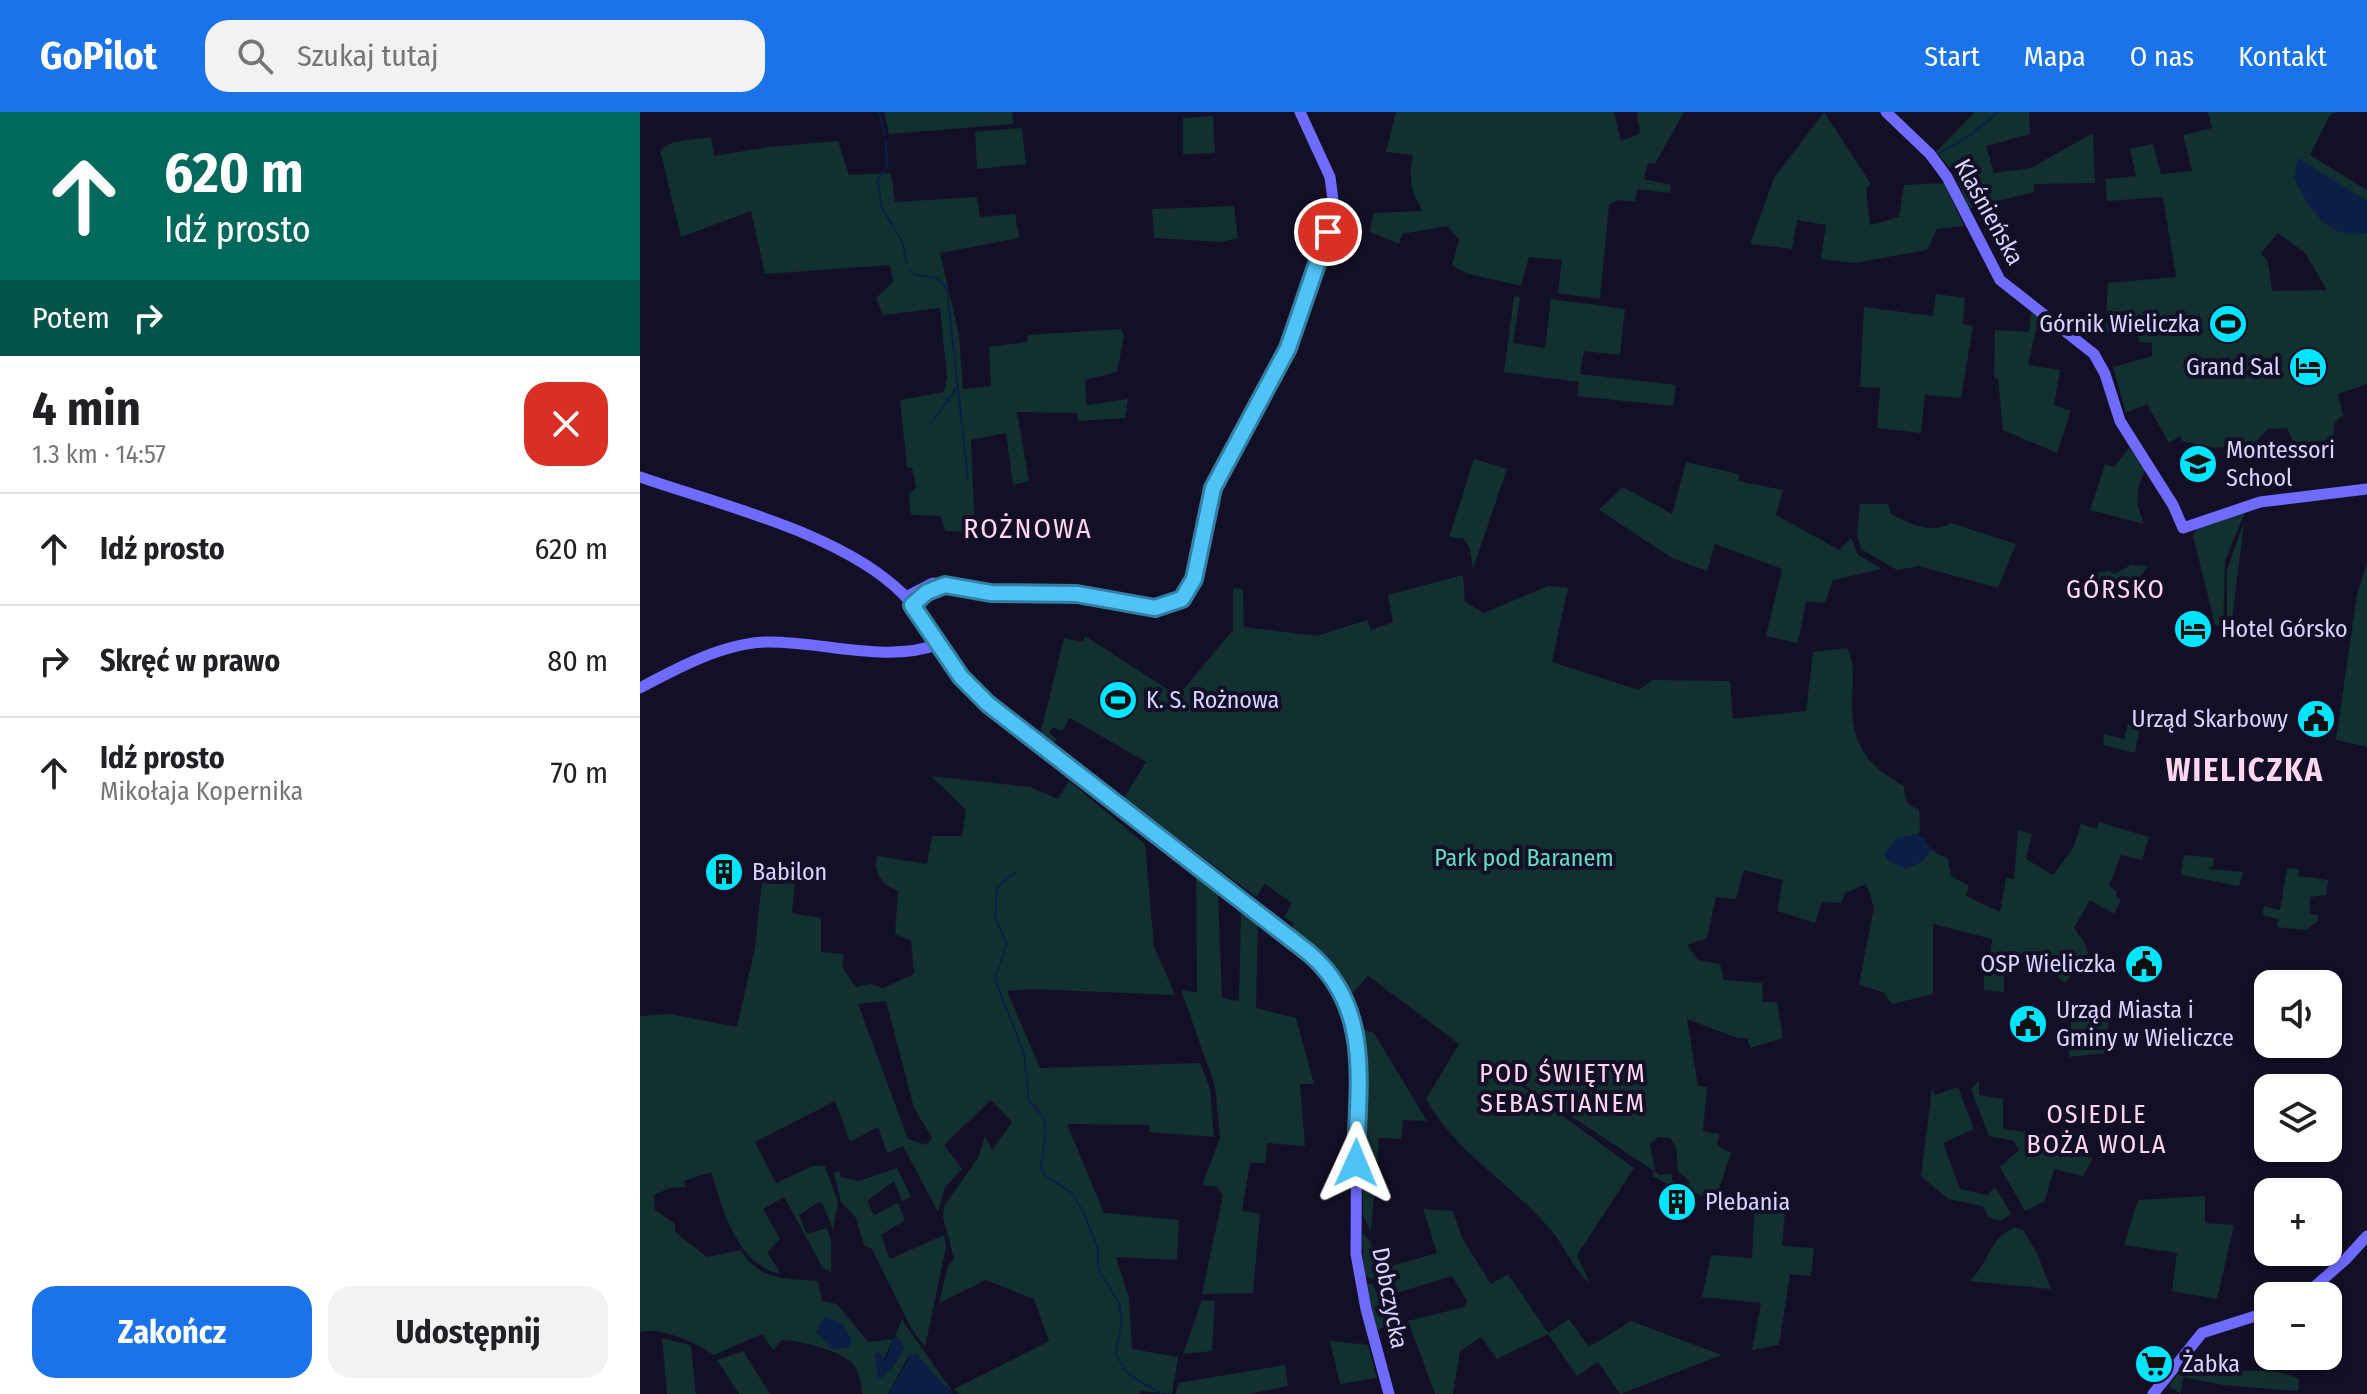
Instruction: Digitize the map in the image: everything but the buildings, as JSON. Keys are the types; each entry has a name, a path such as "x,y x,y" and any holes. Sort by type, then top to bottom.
{"street":[{"name":"Klaśnieńska","path":"1886,112 1930,154 1947,177 2000,280 2094,354 2105,374 2120,421 2173,505 2183,528 2260,502 2367,489"},
{"path":"909,601 922,586 945,585 980,592 1071,594 1155,608 1171,605 1189,590 1213,488 1288,348 1328,232 1333,200 1330,177 1301,114"},
{"name":"Dobczycka","path":"640,477 739,510 841,552 880,574 909,601 958,673 1019,730 1325,967 1344,993 1357,1044 1357,1270 1389,1394"},
{"path":"640,688 744,645 786,643 890,651 925,649 939,644"},
{"path":"2320,1282 2367,1236"},
{"path":"2153,1394 2193,1341 2204,1332 2254,1316"}],"green space":[{"path":"884,112 1012,112 1013,124 889,134"},
{"path":"1396,112 1614,112 1621,141 1640,134 1637,112 1684,112 1655,164 1648,163 1644,179 1671,185 1670,193 1637,189 1635,202 1617,200 1609,205 1600,299 1558,293 1562,260 1529,257 1521,286 1469,274 1452,266 1459,239 1447,226 1402,234 1399,244 1370,232 1373,213 1423,211 1412,184 1413,155 1386,152"},
{"path":"1824,112 1871,184 1866,188 1870,225 1899,217 1904,185 1944,183 1964,226 1937,229 1927,250 1854,263 1821,259 1826,225 1797,220 1792,249 1750,244 1774,178"},
{"path":"1975,112 2029,112 2030,134 1986,146 1994,173 2031,168 2093,133 2095,183 2034,184 2034,192 1969,208 1954,172 1936,152"},
{"path":"2208,112 2338,112 2330,115 2310,155 2367,190 2367,384 2338,394 2343,415 2335,422 2333,439 2295,446 2287,428 2268,429 2254,444 2215,448 2182,441 2180,436 2169,443 2147,404 2126,413 2113,367 2152,356 2152,343 2139,342 2136,329 2105,334 2108,283 2176,277 2163,197 2107,201 2105,179 2136,176 2130,149 2153,144 2161,174 2192,171 2183,135 2212,128","holes":["2278,233 2305,253 2327,290 2272,291 2268,262 2261,253"]},
{"path":"1213,116 1215,153 1183,154 1183,118"},
{"path":"1022,128 1026,164 977,169 975,132"},
{"path":"711,137 714,156 768,147 838,141 849,175 891,173 895,202 977,197 980,217 1015,214 1019,238 940,253 959,335 963,389 991,386 989,347 1027,342 1028,335 1121,329 1124,336 1117,372 1085,380 1087,405 1128,399 1125,418 1078,421 1077,413 1017,412 1029,481 1013,485 1006,433 971,440 975,532 945,531 941,516 911,515 909,494 916,488 912,468 907,467 900,400 944,392 947,377 940,308 883,315 876,298 893,282 890,265 765,274 751,211 681,237 660,150 673,142"},
{"path":"1234,206 1238,238 1222,242 1154,238 1152,209"},
{"path":"1936,294 1965,298 1963,324 1973,326 1961,398 1925,395 1921,433 1877,428 1880,388 1860,387 1864,307 1933,316"},
{"path":"1514,296 1520,297 1513,343 1545,348 1551,299 1625,309 1620,355 1584,351 1580,374 1676,385 1673,406 1577,396 1579,382 1504,372"},
{"path":"2031,312 2039,316 2028,365 2060,370 2054,405 2071,411 2057,453 2003,430 1998,380 1994,377 1995,330 2029,332"},
{"path":"2129,448 2146,469 2138,496 2144,524 2090,510 2105,464 2114,467"},
{"path":"1474,459 1507,469 1473,569 1470,549 1463,538 1449,537"},
{"path":"1686,462 1739,474 1738,481 1783,490 1776,515 1839,550 1851,538 1858,555 1882,569 1833,580 1825,603 1806,601 1798,643 1766,636 1782,569 1715,544 1707,571 1672,558 1599,510 1623,487 1672,514"},
{"path":"1860,504 1888,504 1891,514 1920,526 1936,528 1951,523 2016,544 1998,588 1919,566 1897,570 1861,549 1857,535"},
{"path":"2245,512 2225,561 2223,628 2215,624 2193,536 2198,528"},
{"path":"2244,522 2231,629 2227,629 2227,569"},
{"path":"2367,563 2367,747 2336,740 2357,594"},
{"path":"2131,565 2148,566 2124,599 2088,597 2092,573 2109,571 2114,574"},
{"name":"Park pod Baranem","path":"1463,575 1465,602 1484,613 1548,586 1568,588 1552,662 1639,690 1653,680 1730,681 1733,719 1806,711 1813,652 1847,648 1853,672 1854,727 1863,750 1879,770 1904,786 1907,801 1919,809 1920,832 1917,834 1925,839 1931,850 1948,859 1951,876 1969,886 1966,896 2000,912 2006,878 2014,879 2018,830 2032,834 2026,859 2053,875 2073,848 2081,824 2097,829 2099,822 2149,837 2142,860 2121,855 2109,886 2117,891 2116,896 2121,899 2114,914 2090,900 2074,928 2086,945 2088,956 2065,983 2055,974 2036,975 2034,954 2004,956 2004,992 1984,990 1984,959 1990,957 1992,939 1933,924 1933,994 1892,1004 1883,992 1859,985 1874,907 1866,884 1845,893 1841,903 1822,902 1815,923 1777,911 1783,880 1744,870 1736,899 1716,897 1707,938 1687,945 1698,960 1720,964 1724,980 1762,983 1763,1002 1777,1002 1783,1038 1750,1048 1747,1038 1737,1038 1687,1019 1698,1086 1707,1087 1703,1131 1719,1134 1717,1145 1731,1153 1715,1201 1685,1189 1690,1182 1678,1171 1676,1147 1670,1138 1658,1137 1650,1144 1655,1171 1659,1175 1672,1174 1672,1180 1681,1187 1679,1190 1652,1176 1654,1171 1486,1060 1634,1168 1577,1255 1590,1284 1539,1216 1454,1137 1426,1099 1459,1044 1368,976 1350,996 1333,969 1292,935 1293,923 1284,917 1292,903 1265,884 1256,897 1124,798 1146,762 1070,718 1062,731 1053,727 1049,733 1057,739 1053,745 1040,735 1064,638 1083,642 1085,636 1178,696 1233,630 1233,588 1243,589 1244,627 1317,636 1367,620 1371,630 1393,622 1388,595"},
{"path":"2128,724 2140,727 2135,753 2103,745 2104,734 2124,739"},
{"path":"931,776 1030,787 1058,799 1069,781 1145,844 1154,946 1175,995 1031,989 1007,991 1040,1068 1200,1063 1210,1089 1214,1137 1149,1132 1149,1125 1067,1124 1104,1213 1179,1220 1177,1260 1116,1257 1129,1298 1132,1349 1178,1357 1172,1394 1141,1391 1140,1394 959,1394 954,1389 1049,1341 1034,1299 986,1280 939,1303 948,1266 954,1259 943,1217 944,1206 978,1158 985,1136 992,1150 1012,1122 991,1100 944,1145 962,1169 945,1187 938,1212 903,1146 887,1153 878,1127 850,1142 835,1101 755,1142 776,1183 813,1166 825,1166 838,1202 833,1230 822,1203 799,1215 807,1234 827,1228 831,1240 831,1272 823,1268 784,1197 763,1209 780,1239 767,1252 781,1274 766,1269 743,1248 727,1219 711,1172 684,1181 685,1187 670,1188 654,1195 655,1210 675,1224 675,1232 707,1257 741,1250 764,1272 784,1278 818,1281 822,1301 837,1304 868,1342 893,1339 883,1361 882,1377 894,1366 904,1347 895,1335 902,1320 954,1394 932,1375 917,1354 908,1357 888,1394 862,1394 859,1374 853,1364 820,1347 782,1340 773,1350 762,1334 714,1355 668,1334 640,1332 640,1016 670,1014 737,1027 755,948 763,869 796,875 792,913 821,918 821,952 844,954 842,967 856,987 871,984 883,988 914,974 911,941 895,934 898,891 880,878 876,868 877,856 927,864 932,836 962,836 966,810","holes":["886,1001 914,1108 932,1138 926,1145 908,1139 858,1004"]},
{"path":"2184,855 2214,858 2213,866 2208,869 2243,872 2239,886 2181,875"},
{"path":"2287,868 2299,869 2298,876 2328,880 2326,895 2310,897 2310,914 2318,915 2318,921 2306,930 2277,927 2278,919 2262,915 2264,906 2280,910"},
{"path":"1196,875 1218,893 1222,998 1239,1001 1241,911 1258,923 1256,1008 1296,1018 1314,1084 1300,1084 1305,1146 1267,1143 1265,1163 1250,1163 1242,1211 1260,1214 1253,1293 1202,1294 1223,1195 1217,1187 1202,1185 1220,1138 1215,1086 1181,990 1197,992"},
{"path":"2109,1010 2107,1053 2069,1057 2072,1011"},
{"path":"1362,1029 1374,1033 1427,1121 1403,1120 1401,1139 1379,1138 1371,1231 1363,1216"},
{"path":"1979,1080 1979,1095 2003,1099 2003,1129 2056,1136 2056,1151 2093,1158 2083,1176 2054,1169 2045,1201 2025,1211 2000,1167 2019,1150 2014,1141 1989,1136 1971,1089"},
{"path":"1958,1087 1974,1129 1943,1143 1960,1189 1987,1195 1995,1187 2011,1214 2000,1221 1988,1217 1983,1206 1948,1199 1921,1176 1932,1089 1935,1095"},
{"path":"897,1168 911,1197 902,1201 894,1181 867,1201 874,1215 898,1203 905,1220 881,1235 890,1259 944,1235 946,1247 925,1347 911,1328 872,1249 864,1245 856,1218 841,1202 834,1173 839,1171 841,1177 859,1181"},
{"path":"2205,1196 2205,1223 2234,1225 2217,1299 2172,1291 2177,1253 2124,1245 2138,1200"},
{"path":"1724,1201 1786,1202 1782,1246 1814,1248 1811,1276 1790,1274 1779,1345 1752,1350 1761,1303 1702,1297 1711,1255 1752,1258 1754,1214 1721,1211"},
{"path":"1423,1209 1453,1211 1463,1240 1491,1284 1508,1274 1548,1333 1569,1319 1589,1347 1631,1321 1722,1355 1620,1394 1598,1362 1577,1376 1548,1334 1497,1359 1481,1337 1460,1351 1453,1394 1435,1394 1408,1321 1464,1307 1467,1301 1452,1276 1390,1295 1382,1291 1377,1280 1364,1276 1362,1232 1371,1242 1374,1271 1437,1253"},
{"path":"2014,1227 2023,1230 2037,1253 2051,1289 1969,1281 1998,1239"},
{"path":"1364,1284 1372,1284 1379,1297 1391,1301 1398,1324 1376,1330"},
{"path":"1202,1300 1215,1301 1212,1351 1183,1354"},
{"path":"662,1338 691,1345 696,1394 667,1394"},
{"path":"1330,1341 1368,1345 1377,1378 1340,1384"},
{"path":"743,1351 770,1394 739,1394 717,1360"},
{"path":"2194,1351 2221,1367 2272,1371 2299,1379 2298,1391 2223,1385 2183,1377 2181,1394 2169,1386"},
{"path":"1285,1365 1288,1386 1250,1394 1176,1394 1178,1383"}],"water":[{"path":"2298,158 2367,201 2367,233 2342,233 2322,220 2306,201 2294,178"},
{"path":"1916,834 1925,839 1931,850 1922,862 1905,869 1887,860 1885,853 1897,838"},
{"path":"825,1316 844,1325 852,1341 848,1348 832,1349 816,1332"},
{"path":"895,1335 904,1347 894,1365 878,1379 875,1353 880,1353 885,1361"},
{"path":"912,1354 917,1355 952,1394 888,1394"}],"waterway":[{"path":"879,112 885,134"},
{"path":"1940,153 1971,135 1998,112"},
{"path":"886,140 887,167 877,180 882,208 902,241 907,263"},
{"path":"910,270 913,274 937,278 947,289 968,479"},
{"path":"932,422 957,387"},
{"path":"1016,872 997,887 995,918 1007,944 995,980 1024,1053 1029,1100 1043,1117 1046,1129 1041,1168 1043,1174 1072,1193 1084,1213 1098,1249 1098,1269 1119,1303 1122,1322 1116,1350 1118,1358 1128,1374 1162,1394"}],"place":[{"name":"Górnik Wieliczka","path":"2228,324"},
{"name":"Grand Sal","path":"2308,367"},
{"name":"Montessori School","path":"2198,464"},
{"name":"Hotel Górsko","path":"2193,629"},
{"name":"K. S. Rożnowa","path":"1118,700"},
{"name":"Urząd Skarbowy","path":"2316,719"},
{"name":"Babilon","path":"724,872"},
{"name":"OSP Wieliczka","path":"2144,964"},
{"name":"Urząd Miasta i Gminy w Wieliczce","path":"2028,1024"},
{"name":"Plebania","path":"1677,1202"},
{"name":"Żabka","path":"2154,1364"}],"district":[{"name":"ROŻNOWA","path":"1028,528"},
{"name":"GÓRSKO","path":"2116,589"},
{"name":"WIELICZKA","path":"2245,770"},
{"name":"POD ŚWIĘTYM SEBASTIANEM","path":"1563,1088"},
{"name":"OSIEDLE BOŻA WOLA","path":"2097,1129"}],"route":[{"path":"1328,232 1294,335 1253,420 1213,488 1203,522 1194,579 1182,599 1167,607 1155,608 1077,594 991,593 945,585 927,592 912,605 961,677 988,704 1325,967 1344,993 1357,1034 1356,1163"}]}
